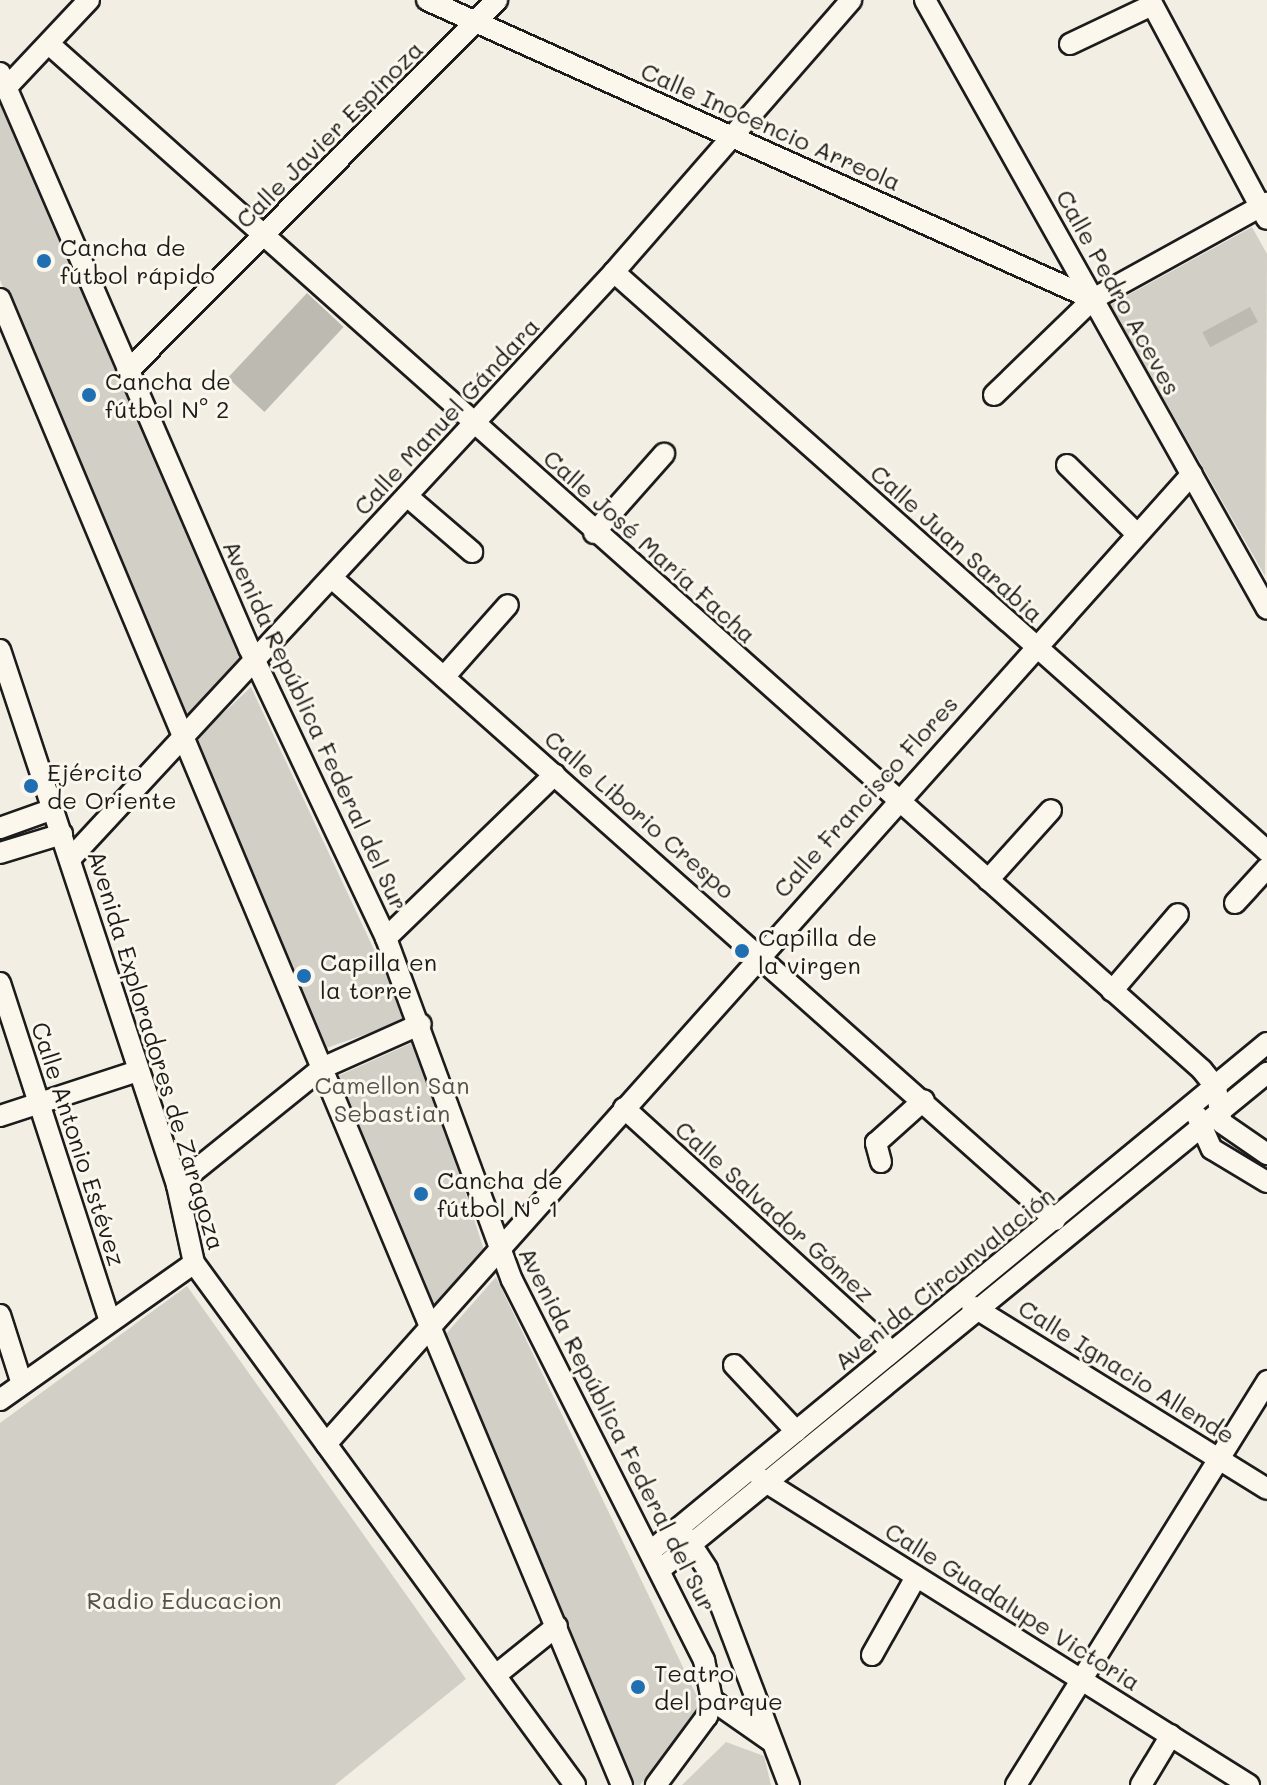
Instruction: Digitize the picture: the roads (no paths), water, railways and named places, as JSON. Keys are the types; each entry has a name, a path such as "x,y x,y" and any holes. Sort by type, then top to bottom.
{"street":[{"path":"3,81 49,44 89,0"},
{"name":"Calle Inocencio Arreola","path":"427,0 1093,299"},
{"name":"Calle Javier Espinoza","path":"127,372 479,22 497,0"},
{"name":"Calle Manuel Gándara","path":"71,858 257,662 614,272 851,0"},
{"name":"Calle Pedro Aceves","path":"925,0 1267,609"},
{"path":"994,395 1093,299 1265,209 1151,2 1070,44"},
{"name":"Calle José María Facha","path":"49,44 594,533 988,880 1216,1087"},
{"name":"Avenida República Federal del Sur","path":"3,81 127,372 257,662 386,938 421,1024 499,1248 657,1559 704,1660 712,1700"},
{"name":"Calle Juan Sarabia","path":"614,272 1267,851"},
{"path":"0,299 322,1068 434,1323 622,1785"},
{"path":"594,533 664,454"},
{"path":"1067,465 1137,534"},
{"name":"Calle Francisco Flores","path":"326,1444 896,799 1192,474"},
{"path":"407,496 472,552"},
{"name":"Calle Liborio Crespo","path":"332,578 924,1100 1055,1220"},
{"path":"444,677 508,605"},
{"name":"Avenida Exploradores de Zaragoza","path":"0,650 177,1185 194,1263 575,1785"},
{"path":"386,938 555,774"},
{"path":"0,828 53,809"},
{"path":"988,880 1051,810"},
{"path":"0,853 62,834"},
{"path":"1235,903 1267,868"},
{"path":"1112,991 1178,914"},
{"name":"Calle Antonio Estévez","path":"0,983 36,1104 110,1321"},
{"path":"177,1185 322,1068 421,1024"},
{"name":"Avenida Circunvalación","path":"657,1559 681,1530 796,1431 1267,1043"},
{"path":"0,1116 138,1071"},
{"name":"Avenida Circunvalación","path":"657,1559 695,1547 1267,1073"},
{"path":"1216,1087 1218,1114 1267,1154"},
{"path":"881,1162 876,1143 924,1100"},
{"path":"1194,1105 1199,1129 1212,1149 1267,1182"},
{"name":"Calle Salvador Gómez","path":"624,1108 892,1352"},
{"path":"0,1400 194,1263"},
{"name":"Calle Ignacio Allende","path":"959,1298 1267,1489"},
{"path":"0,1315 22,1384"},
{"path":"734,1365 796,1431"},
{"path":"1016,1785 1267,1381"},
{"path":"852,1387 868,1402"},
{"name":"Calle Guadalupe Victoria","path":"748,1472 1249,1785"},
{"path":"681,1530 695,1547 789,1785"},
{"path":"872,1655 916,1577"},
{"path":"496,1675 557,1626"},
{"path":"656,1785 699,1732 712,1700 772,1742"},
{"path":"1141,1785 1171,1735"}],"place":[{"name":"Cancha de fútbol rápido","path":"44,261"},
{"name":"Cancha de fútbol N° 2","path":"89,395"},
{"name":"Ejército de Oriente","path":"31,786"},
{"name":"Capilla de la virgen","path":"742,951"},
{"name":"Capilla en la torre","path":"304,976"},
{"name":"Cancha de fútbol N° 1","path":"421,1194"},
{"name":"Teatro del parque","path":"638,1687"}],"park label":[{"name":"Camellon San Sebastian","path":"392,1099"},
{"name":"Radio Educacion","path":"184,1600"}]}
